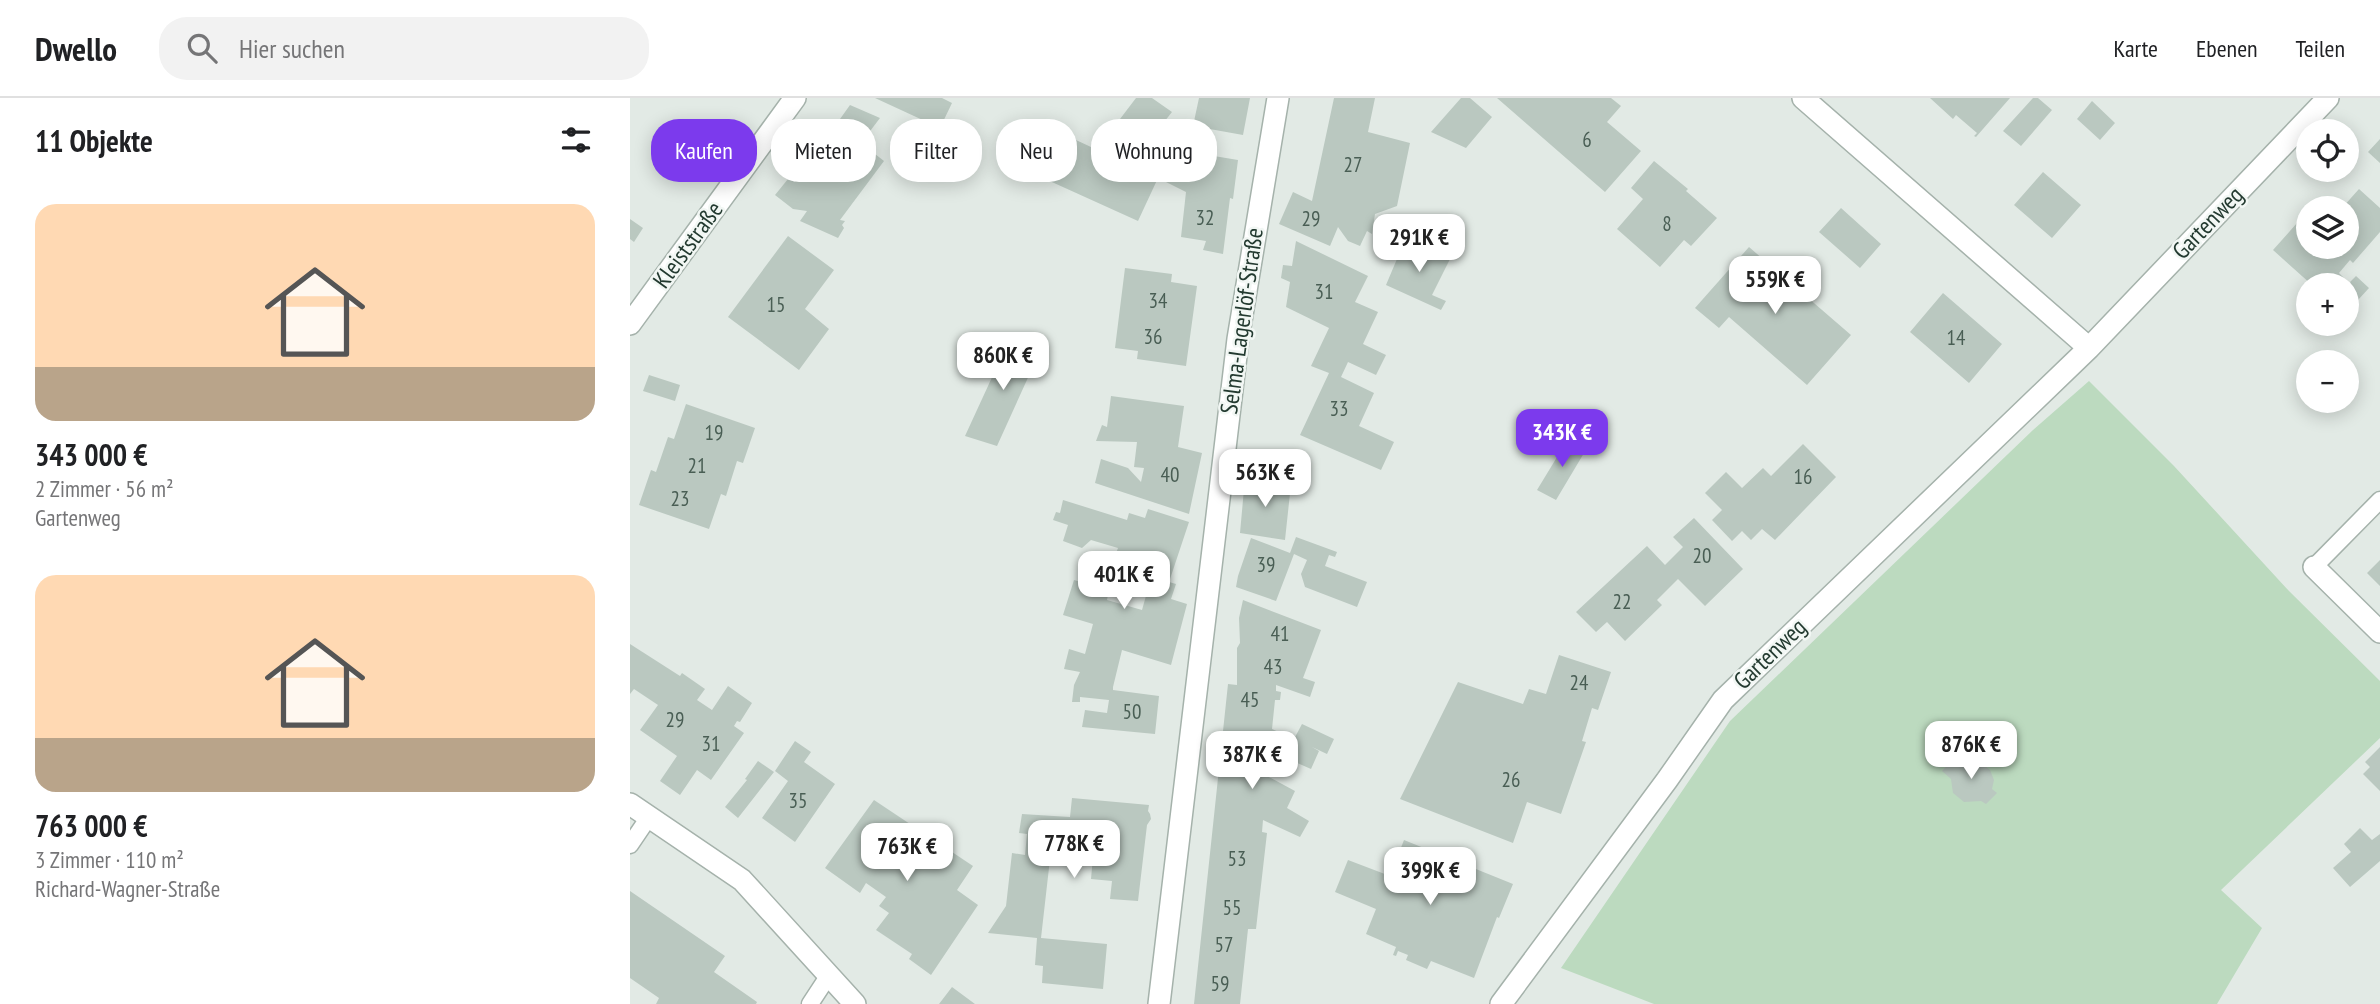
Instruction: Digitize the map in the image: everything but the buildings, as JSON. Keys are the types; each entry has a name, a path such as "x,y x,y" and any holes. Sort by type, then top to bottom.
{"street":[{"name":"Kleiststraße","path":"630,324 795,98"},
{"name":"Selma-Lagerlöf-Straße","path":"1159,1004 1237,339 1278,98"},
{"path":"1803,98 2088,348"},
{"name":"Gartenweg","path":"1501,1004 1723,700 2088,348 2328,98"},
{"path":"2314,567 2380,632"},
{"path":"630,804 742,880 855,1004"}],"lane":[{"path":"2314,567 2380,500"},
{"path":"630,845 649,817"},
{"path":"810,1004 829,975"}],"green space":[{"path":"2089,381 2174,466 2289,591 2380,681 2380,738 2221,890 2262,928 2217,1004 1654,1004 1561,968 1730,721 2033,430"}]}
